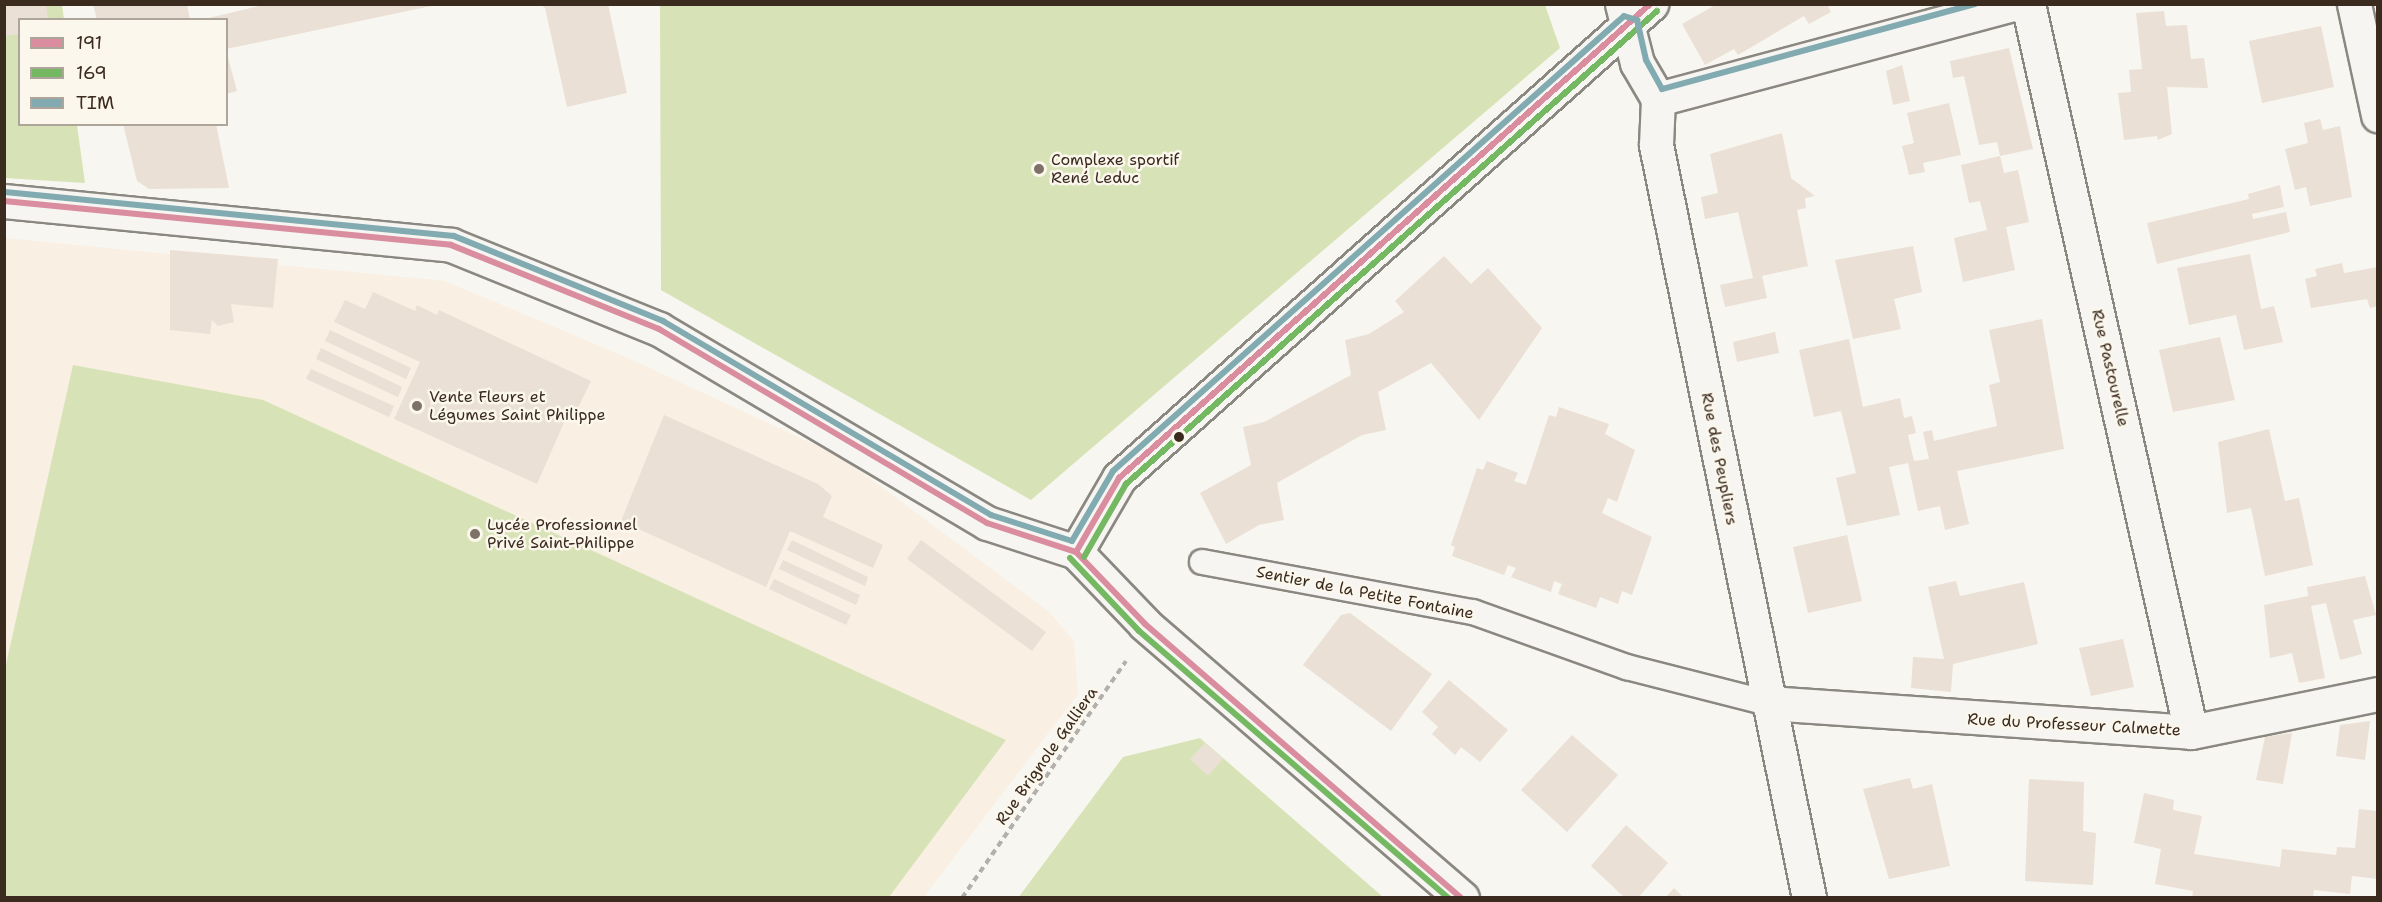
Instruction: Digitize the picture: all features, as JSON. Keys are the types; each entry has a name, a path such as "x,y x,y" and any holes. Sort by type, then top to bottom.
{"street":[{"path":"1634,11 1637,63 1658,99 2012,4"},
{"name":"Rue Pastourelle","path":"2028,4 2191,732"},
{"path":"2354,4 2378,115"},
{"path":"1076,552 1119,478 1634,11"},
{"name":"Rue des Peupliers","path":"1658,99 1656,145 1809,897"},
{"path":"4,201 451,245 659,329 987,523 1076,552 1145,624 1462,897"},
{"name":"Rue du Professeur Calmette","path":"1768,703 2191,732 2378,694"}],"lane":[{"name":"Sentier de la Petite Fontaine","path":"1202,562 1473,612 1627,667 1768,703"}],"path":[{"name":"Rue Brignole Galliera","path":"962,897 1120,675 1145,624"}],"shaded area":[{"name":"Lycée Professionnel Privé Saint-Philippe","path":"4,238 445,281 628,358 841,457 1048,611 1074,641 1078,694 924,897 5,897"}],"green space":[{"path":"4,5 62,5 64,18 18,18 18,126 77,126 85,183 5,178"},
{"name":"Complexe sportif René Leduc","path":"660,5 1545,5 1560,48 1031,500 661,290"},
{"name":"Lycée Professionnel Privé Saint-Philippe","path":"73,365 263,400 1006,740 889,897 5,897 5,669"},
{"path":"1200,738 1383,897 1018,898 1123,757"}],"building":[{"path":"4,4 46,4 48,18 18,18 18,34 4,36"},
{"path":"93,4 187,4 190,18 96,18"},
{"path":"540,4 608,4 627,93 567,107 545,8"},
{"path":"1717,4 1827,4 1831,12 1809,24 1804,16 1738,55 1734,49 1705,65 1682,24"},
{"path":"263,5 436,5 228,49 228,18 208,18"},
{"path":"2164,11 2166,26 2187,25 2191,59 2204,58 2208,88 2167,87 2172,134 2158,140 2157,136 2124,140 2118,93 2131,92 2129,70 2142,69 2136,13"},
{"path":"2321,26 2334,87 2262,103 2249,41"},
{"path":"2009,48 2033,149 2000,156 1997,142 1979,145 1964,76 1953,78 1950,61"},
{"path":"228,57 237,91 228,93"},
{"path":"1902,65 1910,101 1893,105 1886,71"},
{"path":"1949,103 1961,155 1923,163 1925,172 1909,175 1902,146 1914,143 1907,113"},
{"path":"2320,119 2323,130 2340,126 2352,197 2310,206 2306,187 2295,190 2285,149 2308,143 2304,123"},
{"path":"123,126 216,126 229,188 149,189 137,181"},
{"path":"1782,133 1791,178 1815,196 1805,198 1806,208 1797,210 1808,266 1762,276 1767,298 1725,307 1720,285 1753,278 1738,212 1705,219 1701,197 1718,193 1710,154"},
{"path":"2000,156 2004,173 2018,170 2029,222 2006,227 2015,270 1963,282 1954,238 1987,230 1980,201 1969,203 1961,165"},
{"path":"2280,185 2284,207 2252,214 2253,219 2286,212 2290,232 2157,264 2147,223 2249,199 2248,194"},
{"path":"1913,246 1922,292 1894,299 1901,329 1853,339 1835,260"},
{"path":"170,250 278,259 273,308 231,304 234,322 218,326 212,320 210,334 170,330"},
{"path":"2250,254 2261,309 2274,306 2283,342 2244,350 2236,315 2189,325 2177,268"},
{"path":"1444,256 1471,284 1488,268 1542,328 1479,420 1431,363 1378,392 1386,430 1362,435 1277,483 1284,520 1259,525 1226,544 1200,493 1251,465 1243,427 1264,422 1351,375 1345,340 1369,334 1404,312 1395,301"},
{"path":"2342,263 2344,273 2378,267 2378,306 2370,308 2367,299 2311,308 2305,279 2317,276 2315,269"},
{"path":"373,292 415,311 417,305 437,315 439,310 591,381 576,412 570,409 537,484 394,419 420,362 334,322 345,300 365,309"},
{"path":"2042,319 2064,449 1957,471 1969,524 1945,530 1940,506 1918,511 1908,463 1889,467 1900,515 1847,526 1836,478 1856,473 1841,411 1814,417 1799,350 1849,339 1863,407 1900,398 1904,418 1912,416 1916,433 1908,435 1914,461 1929,459 1923,432 1932,430 1934,441 1997,426 1989,385 2000,382 1989,330"},
{"path":"330,330 411,368 406,379 325,341"},
{"path":"1775,332 1779,353 1737,362 1733,342"},
{"path":"2220,337 2235,400 2173,412 2159,350"},
{"path":"321,348 402,387 398,397 316,359"},
{"path":"311,369 394,406 389,417 306,379"},
{"path":"1559,407 1609,424 1605,434 1635,450 1617,502 1608,498 1602,513 1652,537 1632,595 1622,591 1618,604 1600,597 1596,608 1558,594 1562,584 1554,581 1551,592 1511,577 1516,568 1508,565 1504,575 1452,556 1455,547 1451,545 1477,468 1483,470 1487,461 1518,473 1514,481 1526,485 1549,415 1556,417"},
{"path":"664,415 818,484 832,496 823,517 883,545 873,568 790,531 766,587 621,521"},
{"path":"2269,429 2285,501 2299,498 2313,565 2265,576 2251,508 2227,513 2218,442"},
{"path":"1847,535 1862,601 1808,613 1793,547"},
{"path":"792,540 868,577 865,586 787,550"},
{"path":"921,540 1046,632 1032,651 907,559"},
{"path":"783,560 860,595 856,605 779,569"},
{"path":"2365,576 2376,615 2353,620 2362,654 2340,660 2326,603 2311,606 2325,678 2299,683 2292,653 2270,658 2264,605 2308,596 2307,587"},
{"path":"774,579 851,615 846,625 769,589"},
{"path":"1956,581 1960,596 2024,582 2038,644 1953,664 1951,692 1911,688 1913,657 1944,659 1928,587"},
{"path":"1350,613 1432,674 1391,731 1303,665 1341,615"},
{"path":"2123,639 2134,687 2091,696 2079,648"},
{"path":"1449,680 1508,730 1480,762 1461,747 1455,755 1432,734 1438,727 1422,712"},
{"path":"2370,721 2365,760 2336,756 2340,725"},
{"path":"2292,733 2283,784 2256,780 2265,737"},
{"path":"1572,735 1618,775 1567,832 1521,790"},
{"path":"1205,743 1223,759 1208,776 1190,759"},
{"path":"1910,778 1913,789 1932,784 1950,866 1889,879 1863,789"},
{"path":"2029,779 2084,782 2083,831 2096,833 2093,885 2025,881"},
{"path":"2144,793 2174,800 2173,810 2202,816 2194,854 2280,867 2282,849 2336,855 2337,847 2355,848 2359,809 2378,811 2378,879 2352,876 2350,894 2314,890 2313,898 2192,898 2193,891 2155,884 2161,849 2134,843"},
{"path":"1626,825 1668,863 1638,898 1625,898 1591,866"},
{"path":"1674,888 1684,898 1665,898"}],"transit line":[{"name":"191","path":"1076,552 1119,478 1650,4"},
{"name":"TIM","path":"5,192 454,236 663,321 991,515 1072,541 1113,471 1624,16 1637,20 1646,60 1662,89 1975,4"},
{"name":"169","path":"1084,557 1126,484 1657,11"},
{"name":"191","path":"4,201 451,245 659,329 987,523 1076,552 1145,624 1461,898"},
{"name":"169","path":"1070,558 1139,631 1448,898"}],"place":[{"name":"Complexe sportif René Leduc","path":"1039,169"},
{"name":"Vente Fleurs et Légumes Saint Philippe","path":"417,406"},
{"name":"Lycée Professionnel Privé Saint-Philippe","path":"475,534"}]}
